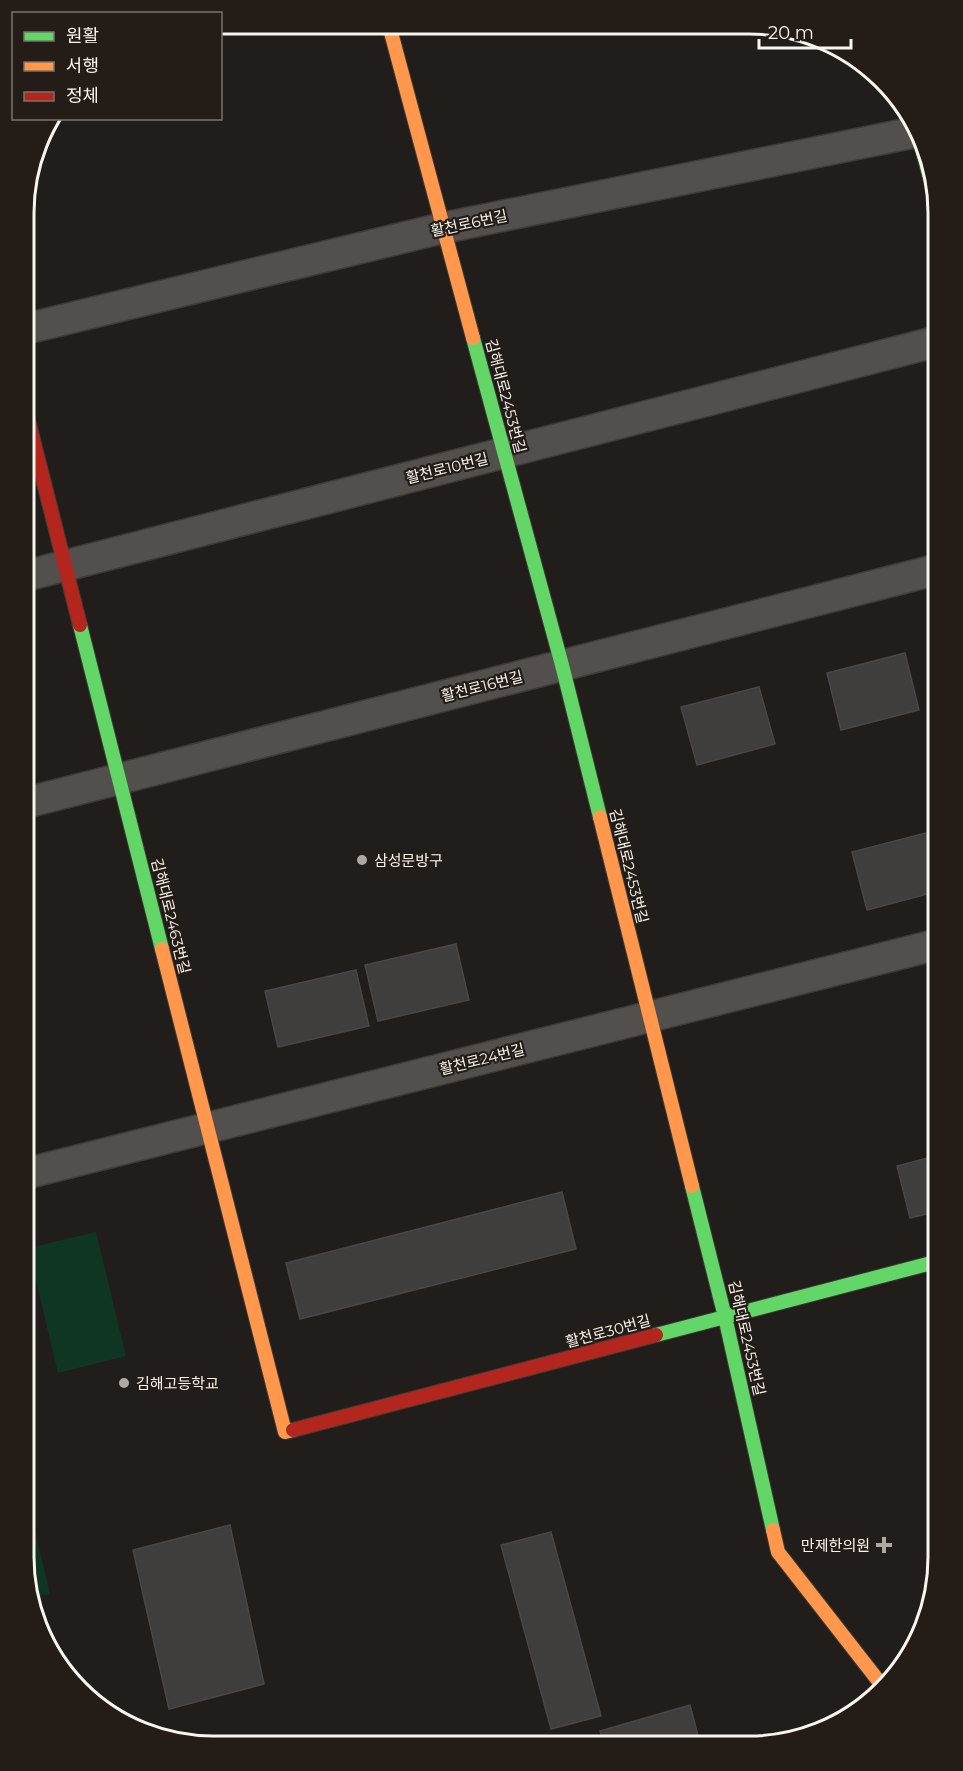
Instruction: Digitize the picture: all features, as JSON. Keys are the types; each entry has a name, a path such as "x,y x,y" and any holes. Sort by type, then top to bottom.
{"street":[{"name":"김해대로2453번길","path":"392,35 562,665 725,1317 778,1552 879,1681"},
{"name":"활천로6번길","path":"34,327 443,228 910,133"},
{"name":"활천로10번길","path":"34,574 928,344"},
{"name":"김해대로2463번길","path":"34,444 285,1432"},
{"name":"활천로16번길","path":"34,801 928,572"},
{"name":"활천로24번길","path":"34,1172 928,947"},
{"name":"활천로30번길","path":"285,1432 928,1264"}],"green space":[{"path":"96,1232 126,1356 58,1373 34,1273 34,1247"},
{"path":"34,1528 50,1594 39,1596 34,1558"}],"building":[{"path":"905,653 919,710 841,730 827,673"},
{"path":"759,687 775,744 697,765 681,707"},
{"path":"928,833 928,894 867,910 852,852"},
{"path":"456,944 469,1000 378,1021 365,965"},
{"path":"356,970 369,1026 278,1047 265,991"},
{"path":"928,1158 928,1214 910,1218 897,1166"},
{"path":"562,1192 576,1249 300,1319 286,1263"},
{"path":"230,1525 264,1684 169,1709 133,1550"},
{"path":"551,1532 601,1716 551,1729 501,1545"},
{"path":"690,1705 698,1736 602,1736 600,1731"}],"traffic: fast":[{"path":"473,338 562,665 600,817"},
{"path":"80,625 162,949"},
{"path":"692,1186 725,1317 773,1530"},
{"path":"656,1335 928,1264"}],"traffic: slow":[{"path":"392,35 473,338"},
{"path":"600,817 692,1186"},
{"path":"162,949 285,1432 293,1430"},
{"path":"773,1530 778,1552 879,1681"}],"traffic: jam":[{"path":"34,444 80,625"},
{"path":"293,1430 656,1335"}],"place":[{"name":"삼성문방구","path":"362,860"},
{"name":"김해고등학교","path":"124,1383"},
{"name":"만제한의원","path":"884,1545"}]}
